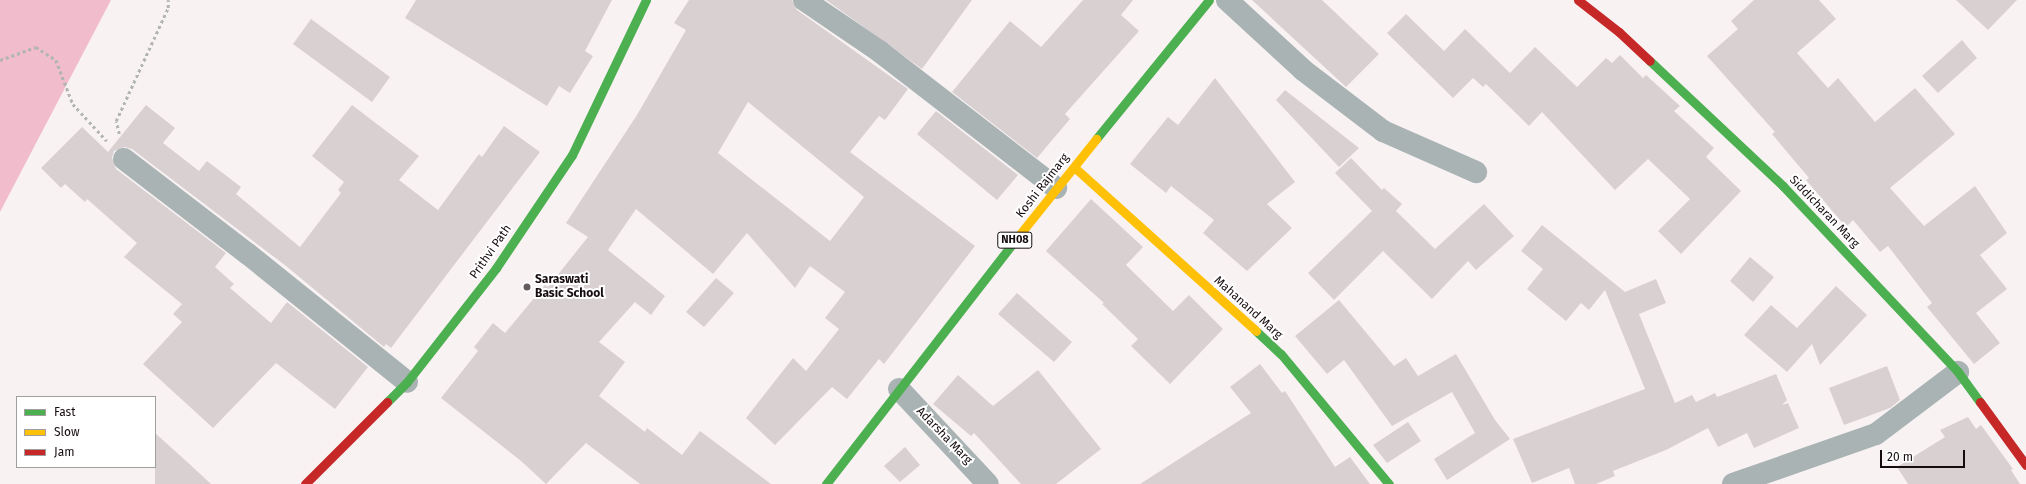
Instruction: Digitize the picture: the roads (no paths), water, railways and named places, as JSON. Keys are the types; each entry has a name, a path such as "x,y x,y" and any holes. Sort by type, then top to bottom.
{"street":[{"name":"Prithvi Path","path":"305,484 406,382 496,268 572,155 646,0"},
{"path":"804,0 879,51 1056,188"},
{"name":"Koshi Rajmarg","path":"826,484 1056,188 1209,0"},
{"path":"1227,0 1303,70 1383,131 1476,172"},
{"name":"Siddicharan Marg","path":"1578,0 1619,32 1783,186 1958,372 2026,465"},
{"path":"124,159 248,254 406,382"},
{"name":"Mahanand Marg","path":"1074,167 1282,354 1389,484"},
{"path":"1733,484 1876,434 1958,372"},
{"name":"Adarsha Marg","path":"899,389 988,484"}],"place":[{"name":"Saraswati Basic School","path":"527,287"}]}
